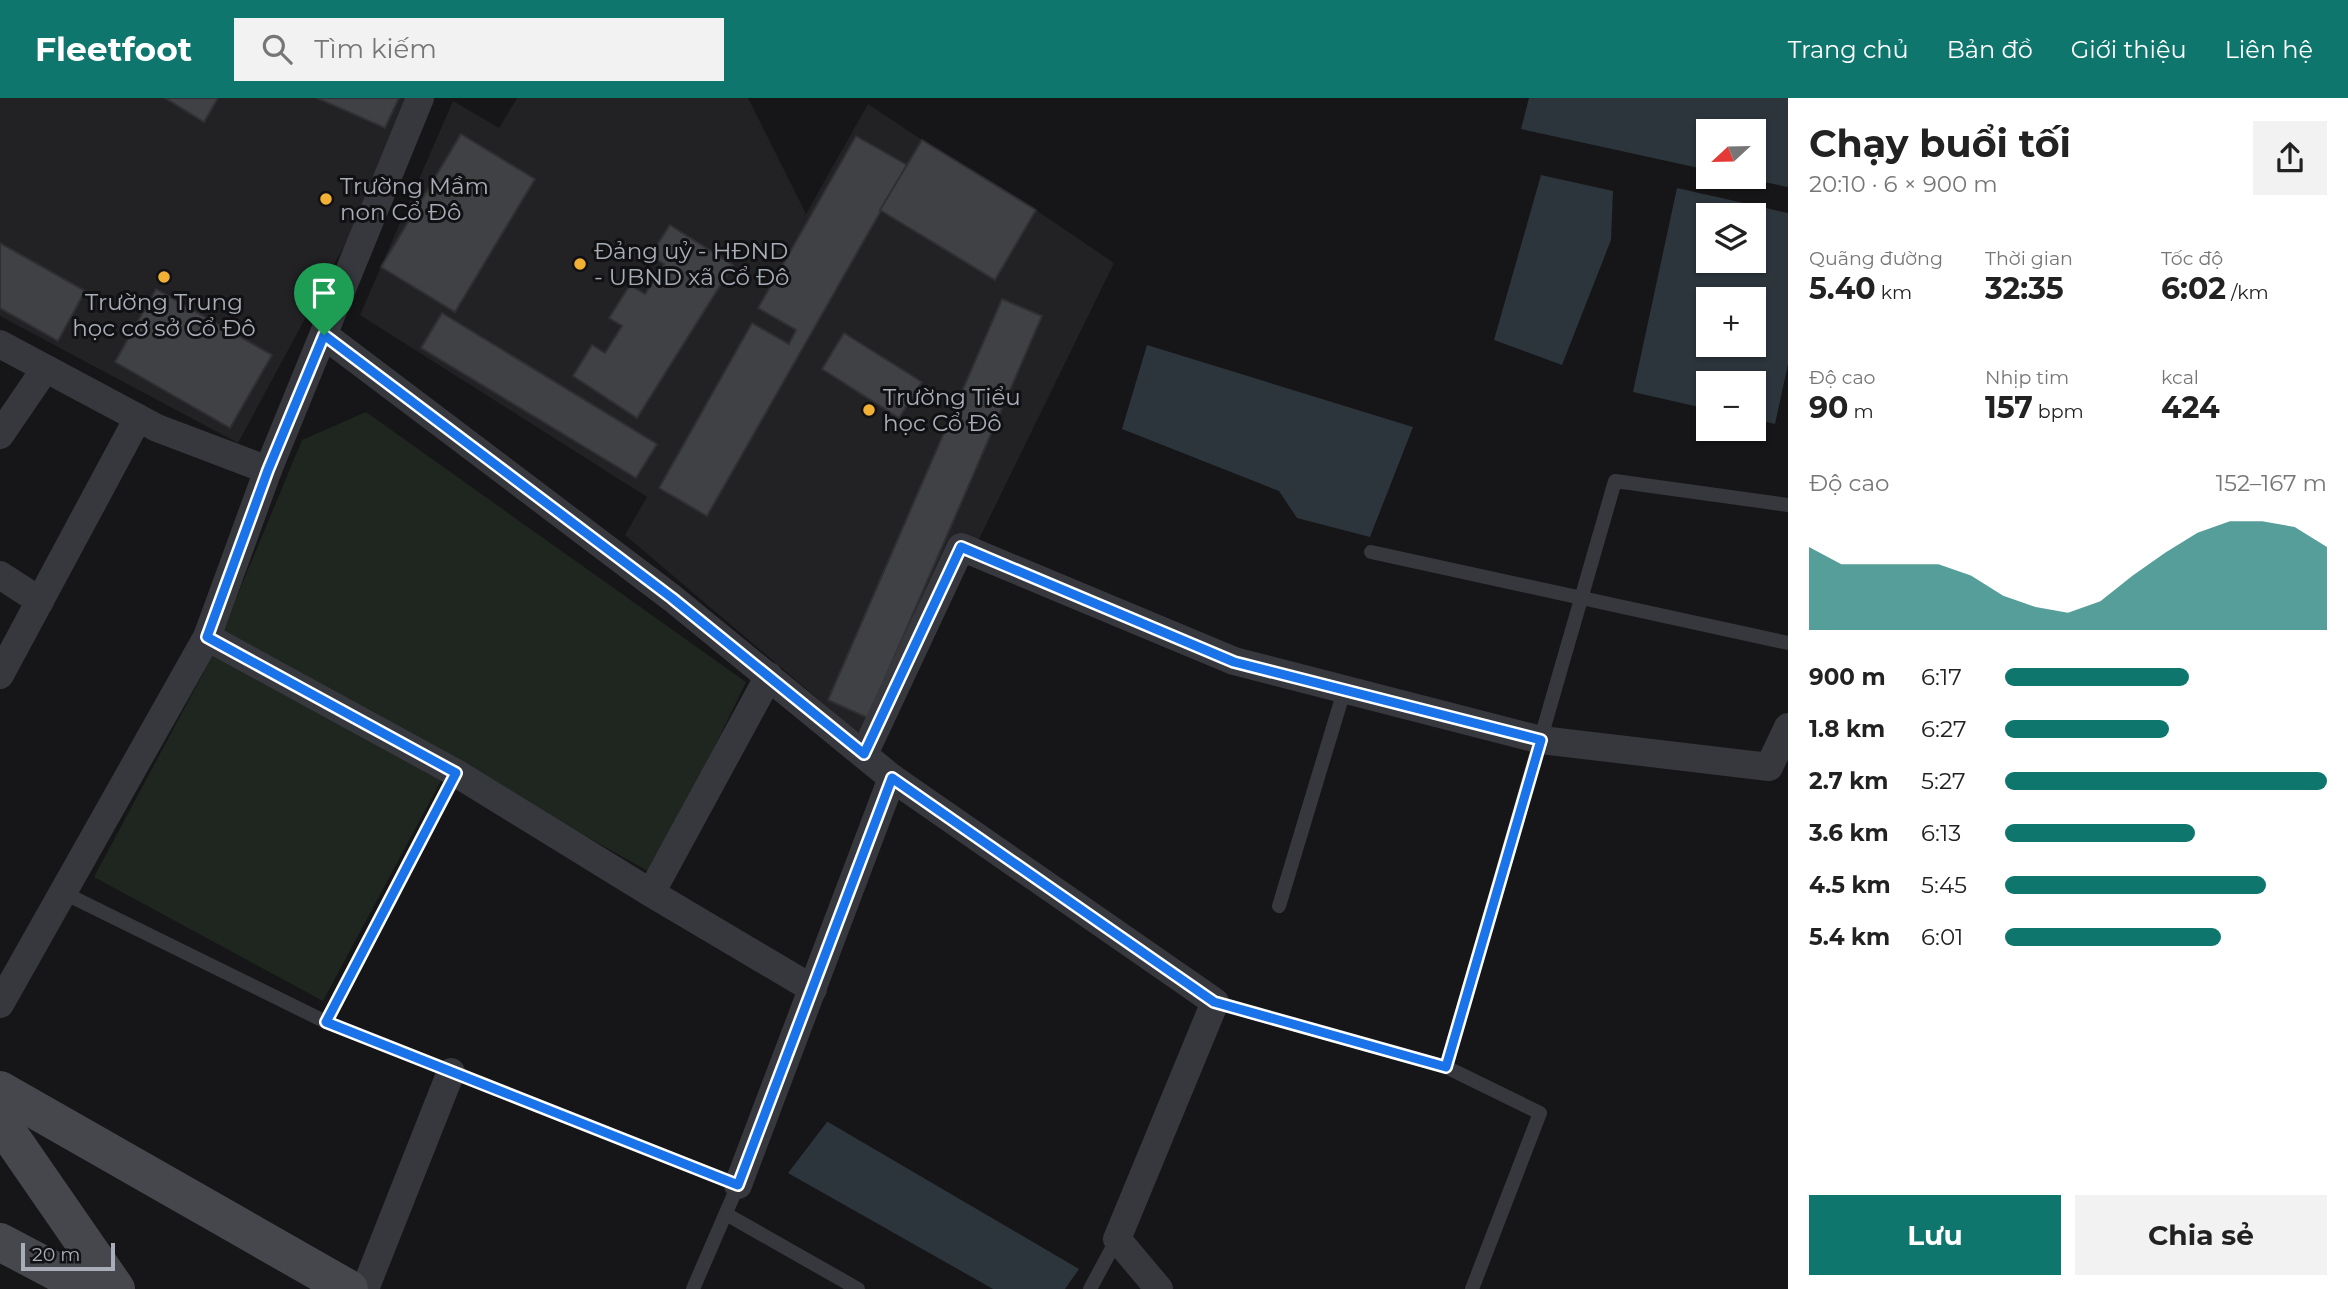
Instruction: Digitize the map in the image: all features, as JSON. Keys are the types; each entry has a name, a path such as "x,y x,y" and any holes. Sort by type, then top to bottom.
{"main road":[{"path":"0,1090 349,1289"},
{"path":"0,1121 116,1289"},
{"path":"0,1242 89,1289"}],"street":[{"path":"0,1004 207,637 268,470 420,98"},
{"path":"324,335 672,598 892,778 1214,1002 1117,1239 1159,1289"},
{"path":"0,344 156,428 268,470"},
{"path":"0,435 45,369"},
{"path":"0,675 138,418"},
{"path":"864,754 961,547 1234,662 1541,740 1769,767 1788,727"},
{"path":"0,575 40,601"},
{"path":"207,637 456,773 813,989"},
{"path":"651,893 769,676"},
{"path":"738,1185 892,778"},
{"path":"365,1289 451,1072"}],"lane":[{"path":"1446,1067 1615,481 1788,505"},
{"path":"1371,552 1788,643"},
{"path":"1279,906 1344,691"},
{"path":"326,1022 456,773"},
{"path":"64,893 326,1022 738,1185 693,1289"},
{"path":"1214,1002 1446,1067 1540,1113 1472,1289"},
{"path":"726,1213 858,1289"},
{"path":"1090,1289 1117,1239"}],"shaded area":[{"name":"Trường Trung học cơ sở Cổ Đô","path":"0,98 405,98 349,237 238,443 0,316"},
{"path":"517,98 748,98 806,214 868,104 1036,210 1114,263 978,541 956,533 872,729 857,732 625,535 647,497 360,315 453,101 499,128"},
{"path":"1529,98 1788,98 1788,187 1766,183 1766,119 1696,119 1696,167 1521,129"},
{"path":"1541,175 1613,191 1611,240 1562,365 1494,340"},
{"path":"1677,188 1744,203 1696,203 1696,273 1766,273 1766,208 1788,213 1788,364 1775,424 1766,422 1766,371 1696,371 1696,406 1633,392"},
{"path":"1147,345 1413,427 1370,537 1297,518 1279,491 1122,429"},
{"path":"366,412 746,682 653,874 222,632 302,440"},
{"path":"214,653 443,777 323,1001 94,877"},
{"path":"827,1122 1079,1269 1065,1289 993,1289 788,1173"}],"building":[{"path":"165,98 218,98 204,122"},
{"path":"317,98 399,98 385,128"},
{"path":"461,134 535,179 455,312 381,267"},
{"path":"856,136 907,165 707,516 659,488 752,323 789,344 796,330 758,308"},
{"path":"922,140 1036,210 995,280 880,210"},
{"path":"670,225 733,265 637,418 573,376 592,345 605,353 622,326 609,318 630,285 645,294 664,264 650,256"},
{"path":"0,243 85,291 58,341 0,308"},
{"path":"156,289 272,355 230,428 115,362"},
{"path":"1002,299 1042,316 868,718 828,700"},
{"path":"442,313 657,444 636,478 421,348"},
{"path":"844,333 922,382 899,418 822,369"}],"place":[{"name":"Trường Mầm non Cổ Đô","path":"326,199"},
{"name":"Đảng uỷ - HĐND - UBND xã Cổ Đô","path":"580,264"},
{"name":"Trường Trung học cơ sở Cổ Đô","path":"164,277"},
{"name":"Trường Tiểu học Cổ Đô","path":"869,410"}],"route":[{"path":"324,335 672,598 864,754 961,547 1234,662 1541,740 1446,1067 1214,1002 892,778 738,1185 326,1022 456,773 207,637 268,470 324,335"}]}
